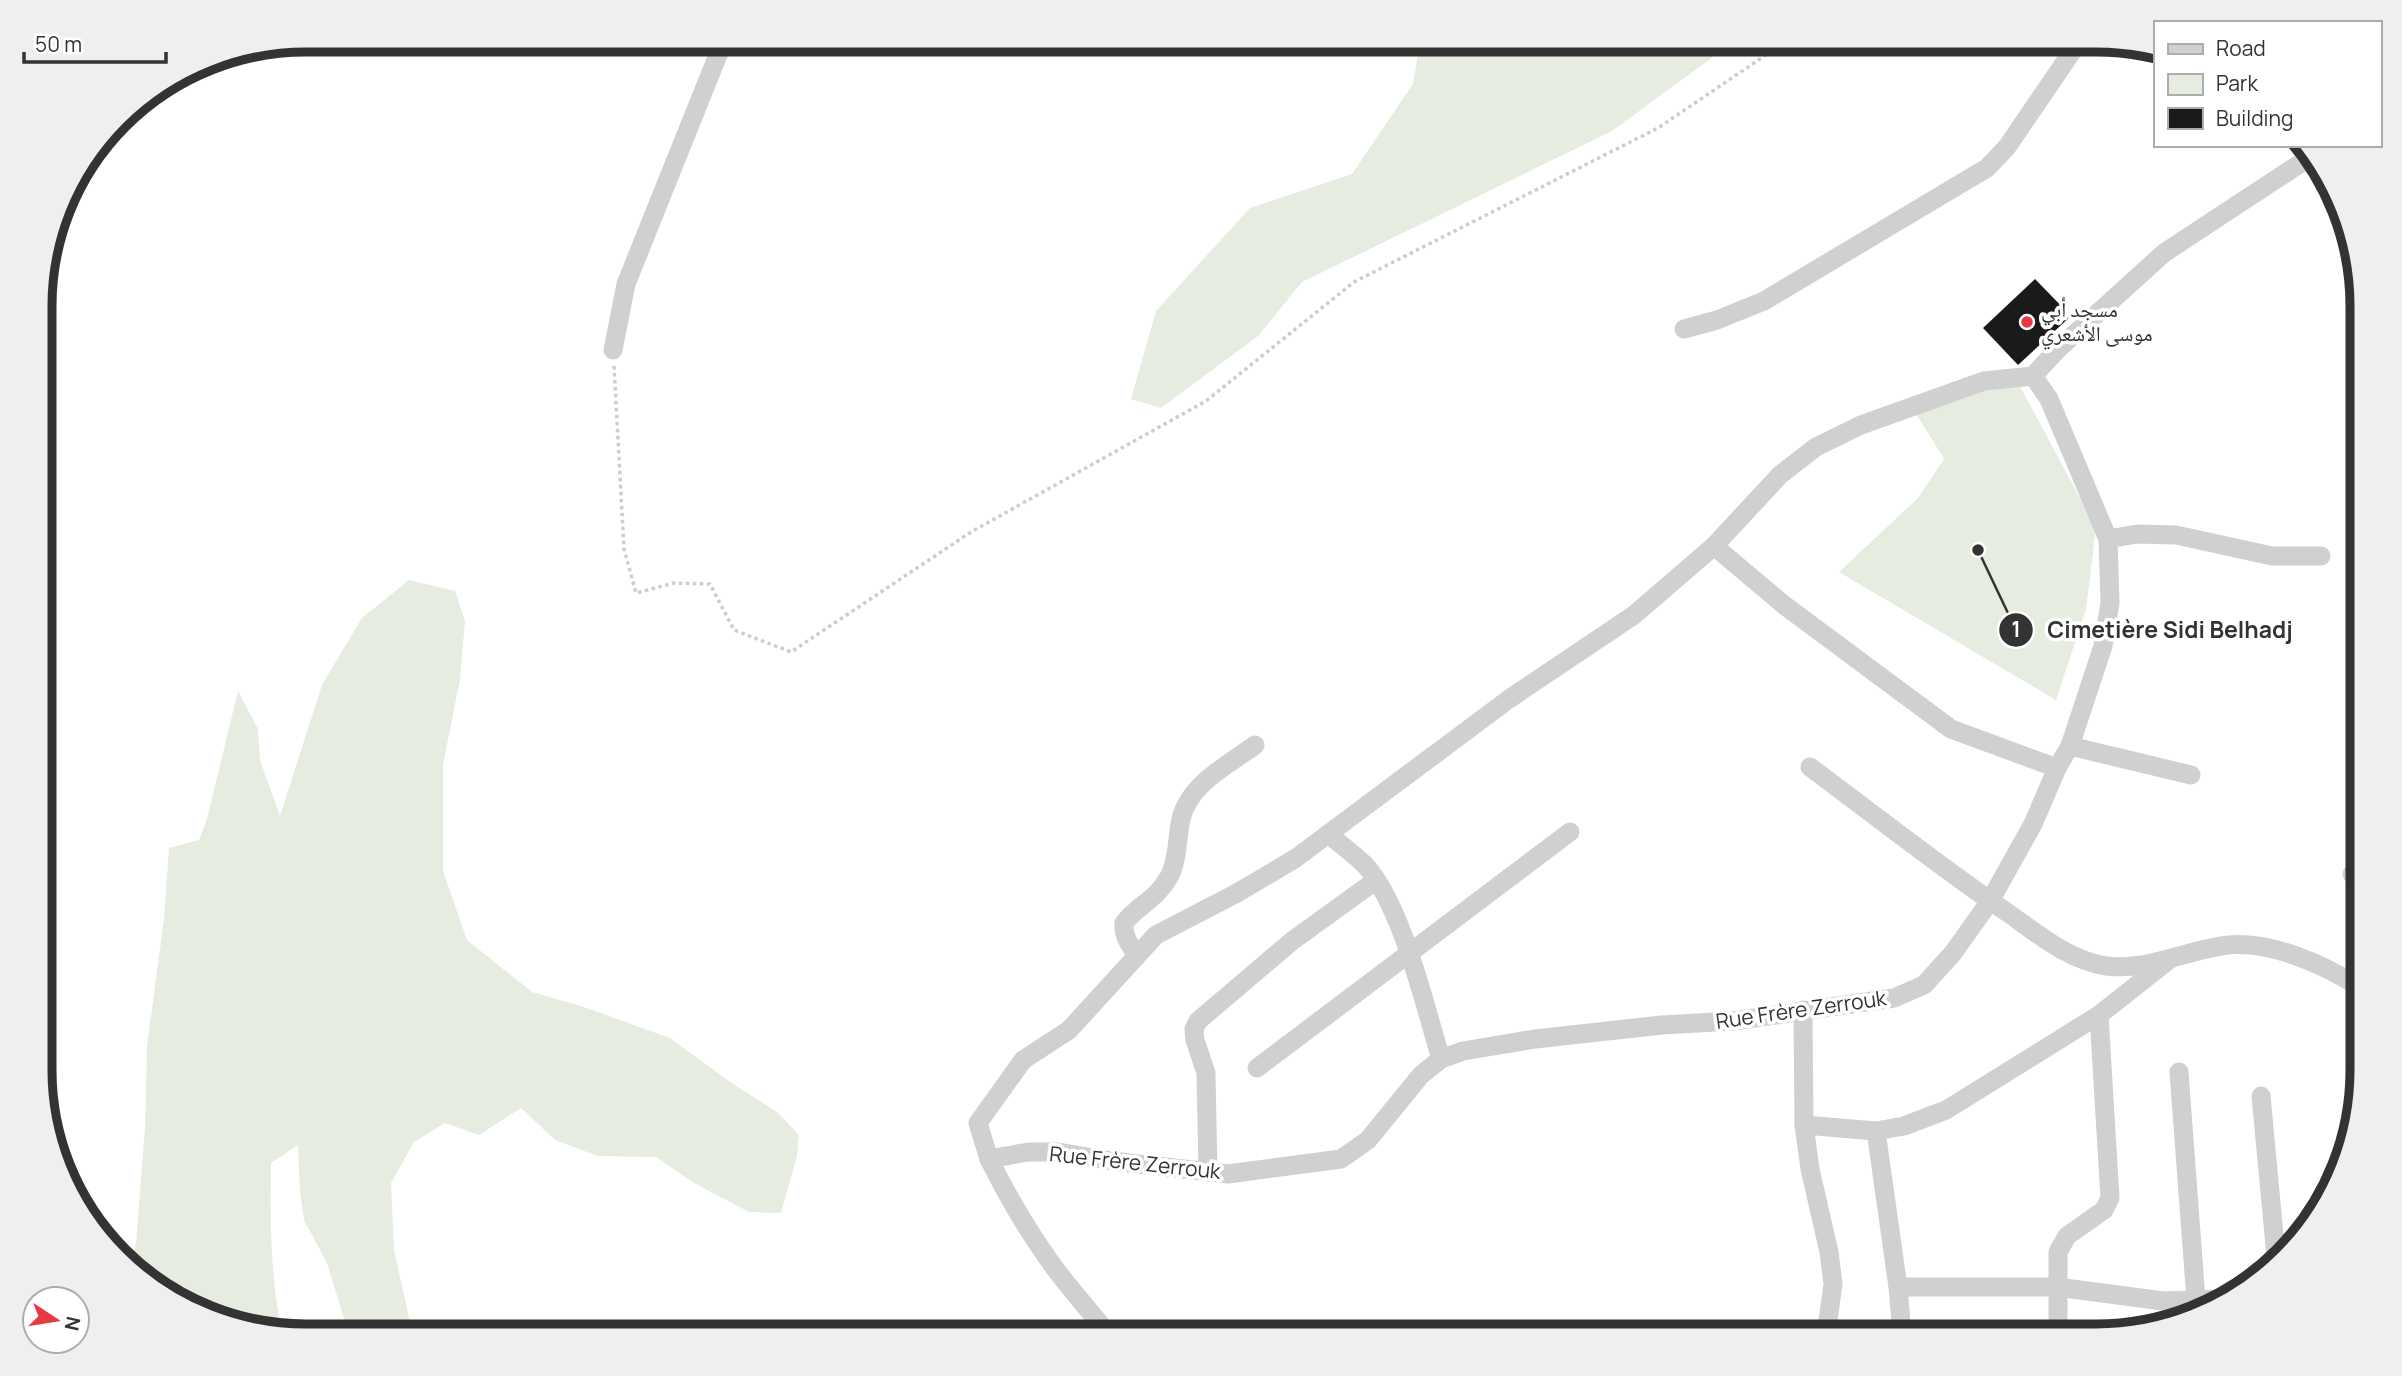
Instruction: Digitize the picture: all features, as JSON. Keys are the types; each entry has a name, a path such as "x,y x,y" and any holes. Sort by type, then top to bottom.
{"street":[{"path":"613,350 626,284 719,52"},
{"path":"1684,329 1717,320 1764,301 1987,168 2007,147 2072,52"},
{"path":"1101,1324 1052,1264 1011,1202 989,1159 978,1123 1023,1060 1069,1030 1156,934 1237,893 1296,858 1509,699 1634,615 1714,546 1780,475 1816,447 1861,425 1984,381 2033,376 2057,350 2164,253 2304,161"},
{"name":"Rue Frère Zerrouk","path":"989,1159 1028,1152 1058,1152 1228,1174 1340,1159 1368,1140 1421,1075 1441,1059 1463,1051 1535,1039 1662,1025 1733,1021 1894,998 1924,985 1953,953 1990,901 2033,824 2057,768 2070,746 2103,646 2110,603 2109,539 2049,399 2033,376"},
{"path":"2109,539 2137,534 2176,535 2272,555 2321,556"},
{"path":"1714,546 1784,605 1951,729 2057,768"},
{"path":"1137,955 1126,939 1124,923 1161,890 1171,873 1181,817 1189,798 1207,780 1255,745"},
{"path":"2070,746 2191,775"},
{"path":"1811,767 1990,901 2060,949 2083,960 2106,966 2133,965 2222,945 2258,944 2350,975"},
{"path":"1256,1068 1570,832"},
{"path":"1328,834 1366,866 1390,903 1441,1059"},
{"path":"1208,1171 1206,1073 1194,1029 1198,1021 1292,941 1375,881"},
{"path":"1804,1125 1876,1131 1904,1126 1946,1110 2099,1015 2171,958"},
{"path":"1803,1010 1804,1125 1833,1284 1828,1324"},
{"path":"2058,1324 2058,1252 2067,1236 2104,1210 2110,1198 2099,1015"},
{"path":"2179,1072 2196,1300"},
{"path":"2261,1096 2275,1249"},
{"path":"1876,1131 1901,1324"},
{"path":"1898,1287 2057,1287 2164,1301 2202,1300"}],"path":[{"path":"613,350 624,549 635,593 674,583 710,584 734,630 791,652 971,532 1206,401 1354,282 1658,128 1770,52"}],"green space":[{"path":"1418,52 1720,52 1612,131 1302,282 1258,336 1161,408 1131,399 1156,311 1250,208 1352,174 1413,84"},
{"path":"2013,373 2096,528 2086,609 2056,700 1839,572 1918,498 1944,459 1915,412"},
{"path":"409,580 455,591 465,621 460,679 443,765 443,871 467,940 532,992 581,1006 670,1038 777,1112 799,1135 797,1156 781,1213 749,1212 694,1183 656,1157 598,1156 555,1140 521,1108 479,1135 445,1123 414,1142 391,1183 394,1250 410,1324 345,1322 327,1263 304,1220 298,1145 271,1163 273,1269 280,1322 257,1319 209,1304 165,1281 133,1255 145,1128 147,1046 164,919 169,848 199,840 207,819 238,691 258,729 260,760 280,816 322,685 362,618"}],"building":[{"name":"مسجد أبي موسى الأشعري","path":"2035,279 2071,316 2018,365 1983,328"}],"place":[{"name":"مسجد أبي موسى الأشعري","path":"2027,322"},
{"name":"Cimetière Sidi Belhadj","path":"1978,550"}]}
